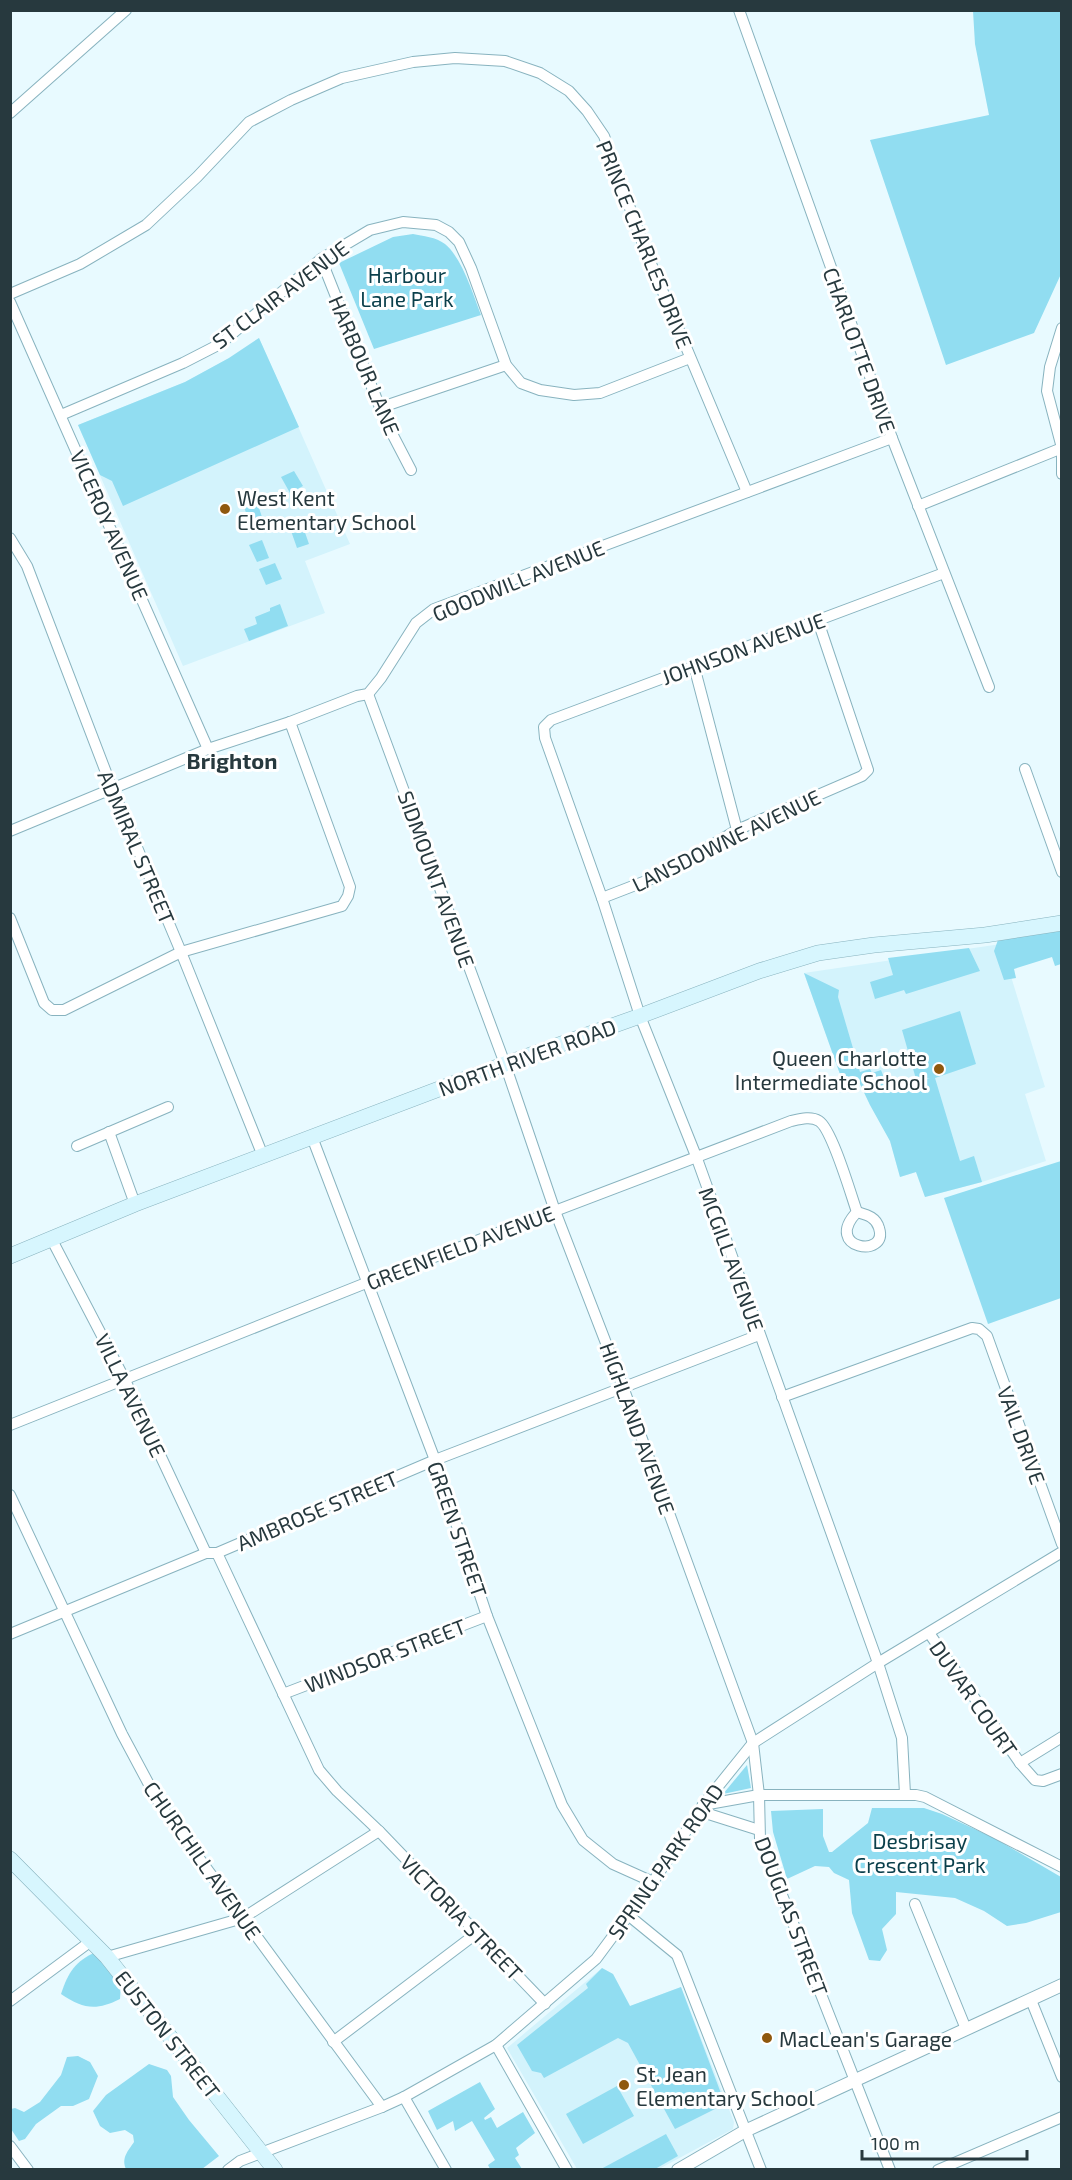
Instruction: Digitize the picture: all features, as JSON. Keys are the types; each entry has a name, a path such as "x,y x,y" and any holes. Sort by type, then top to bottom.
{"main road":[{"name":"NORTH RIVER ROAD","path":"10,1256 135,1204 759,971 818,953 874,945 984,935 1062,923"},
{"name":"EUSTON STREET","path":"10,1859 107,1957 275,2169"}],"street":[{"path":"10,113 126,10"},
{"name":"CHARLOTTE DRIVE","path":"739,10 892,438 989,687"},
{"name":"PRINCE CHARLES DRIVE","path":"10,294 80,264 146,225 197,177 249,122 291,100 342,78 413,62 455,58 505,60 540,73 569,92 587,111 604,136 644,247 747,492"},
{"name":"ST CLAIR AVENUE","path":"62,415 183,363 220,344 321,259 353,238 388,225 419,222 436,225 449,232 459,242 471,267 506,364 521,383 540,390 574,394 600,393 690,358"},
{"name":"HARBOUR LANE","path":"321,259 382,407 385,420 411,470"},
{"name":"VICEROY AVENUE","path":"10,302 208,749"},
{"path":"918,506 1062,448 1047,391 1050,367 1062,328"},
{"path":"382,407 506,364"},
{"name":"GOODWILL AVENUE","path":"368,694 381,678 416,623 434,609 892,438"},
{"path":"1062,453 1062,474"},
{"name":"ADMIRAL STREET","path":"10,538 27,566 112,788 263,1156"},
{"name":"JOHNSON AVENUE","path":"544,727 551,720 944,573"},
{"name":"LANSDOWNE AVENUE","path":"602,898 676,867 737,830 862,776 868,770 818,621"},
{"path":"694,666 737,830"},
{"path":"10,831 208,749 368,694"},
{"name":"SIDMOUNT AVENUE","path":"368,694 505,1064"},
{"path":"10,918 44,1003 52,1010 64,1010 181,952 342,906 350,887 290,722"},
{"name":"MCGILL AVENUE","path":"544,727 545,738 602,898 640,1016 696,1156 878,1664 902,1738 905,1794"},
{"path":"1025,769 1062,872"},
{"name":"HIGHLAND AVENUE","path":"505,1064 555,1211 623,1387 753,1743 759,1795"},
{"path":"77,1146 168,1107"},
{"name":"GREENFIELD AVENUE","path":"10,1425 366,1283 791,1121 807,1118 819,1121 829,1133 857,1212"},
{"path":"109,1132 135,1204"},
{"name":"GREEN STREET","path":"312,1137 435,1460 487,1616 562,1805 583,1840 613,1864 653,1882"},
{"name":"VILLA AVENUE","path":"52,1240 125,1380 319,1770 337,1791 380,1831"},
{"name":"VAIL DRIVE","path":"782,1397 972,1328 979,1329 987,1336 1062,1544"},
{"name":"AMBROSE STREET","path":"10,1634 435,1460 759,1335"},
{"name":"CHURCHILL AVENUE","path":"10,1495 127,1743 160,1805 382,2108"},
{"name":"SPRING PARK ROAD","path":"228,2169 240,2161 382,2108 496,2044 596,1959 653,1882 701,1808 753,1743 1062,1552"},
{"name":"WINDSOR STREET","path":"283,1694 487,1616"},
{"name":"DUVAR COURT","path":"929,1633 1020,1763 1035,1780 1043,1781 1062,1774"},
{"name":"DUVAR COURT","path":"1020,1763 1062,1737"},
{"path":"701,1808 759,1795 905,1794 926,1797 1062,1867"},
{"name":"DOUGLAS STREET","path":"759,1795 760,1839 890,2169"},
{"path":"701,1808 759,1830"},
{"path":"107,1957 243,1918 380,1831"},
{"name":"VICTORIA STREET","path":"380,1831 545,2004"},
{"path":"915,1904 966,2029"},
{"path":"628,1916 677,1955 761,2169"},
{"path":"333,2042 477,1933"},
{"path":"10,2001 91,1941"},
{"path":"678,2169 745,2130 1062,1985"},
{"path":"1031,2000 1062,2077"},
{"path":"496,2044 567,2169"},
{"path":"404,2097 446,2169"},
{"path":"938,2169 1062,2117"},
{"path":"10,2146 28,2169"}],"shaded area":[{"name":"West Kent Elementary School","path":"259,338 350,544 305,561 325,613 183,666 78,425 185,382 229,358"},
{"name":"Queen Charlotte Intermediate School","path":"1001,944 1045,1087 1025,1094 1046,1161 982,1182 925,1197 916,1172 900,1177 890,1141 860,1084 841,1077 804,973"},
{"name":"St. Jean Elementary School","path":"602,1968 613,1974 630,2006 681,1987 734,2122 733,2129 659,2169 577,2169 507,2048"}],"green space":[{"path":"973,11 1061,11 1061,274 1034,333 946,365 870,140 989,115 975,44"},
{"name":"Harbour Lane Park","path":"413,234 438,240 451,250 466,277 481,315 374,349 339,263 393,237"},
{"path":"259,338 299,427 123,506 112,481 100,475 78,425 185,382 229,358"},
{"path":"294,471 303,486 290,493 281,477"},
{"path":"257,502 264,523 251,527 244,507"},
{"path":"302,524 309,544 297,548 290,528"},
{"path":"262,540 269,558 257,562 249,545"},
{"path":"275,563 282,579 266,585 259,569"},
{"path":"280,604 288,626 249,641 244,629 257,624 255,617"},
{"path":"1061,930 1061,964 1055,966 1052,957 1014,969 1016,978 1004,980 994,951 998,940"},
{"path":"969,948 980,971 906,994 904,990 875,999 870,982 893,975 888,958"},
{"path":"804,973 839,990 838,997 860,1072 870,1069 872,1073 881,1070 888,1088 930,1078 916,1079 902,1030 960,1011 976,1064 935,1078 960,1161 974,1156 982,1182 925,1197 916,1172 900,1177 890,1141 860,1084 841,1077"},
{"path":"1061,1161 1061,1298 988,1324 944,1198"},
{"path":"747,1765 751,1788 723,1794"},
{"name":"Desbrisay Crescent Park","path":"872,1808 924,1808 994,1838 1061,1877 1061,1912 1026,1923 1007,1926 984,1911 955,1898 896,1892 896,1914 882,1929 887,1950 880,1961 869,1960 852,1913 849,1880 834,1873 829,1867 815,1866 787,1879 773,1832 771,1811 823,1809 823,1836 829,1852 832,1852 868,1823"},
{"path":"96,1952 121,1983 120,1999 97,2007 90,2007 76,2003 61,1994 73,1968"},
{"path":"602,1968 613,1974 630,2006 681,1987 725,2104 675,2129 628,2043 618,2038 544,2078 541,2073 532,2071 517,2045 588,1988 586,1984"},
{"path":"78,2056 90,2062 98,2076 89,2099 73,2106 61,2106 36,2124 25,2139 19,2141 11,2129 11,2109 15,2108 24,2112 40,2102 61,2075 67,2057"},
{"path":"149,2064 167,2070 171,2076 173,2097 219,2156 202,2169 126,2169 125,2158 134,2142 133,2135 125,2130 110,2133 100,2126 93,2111 106,2095"},
{"path":"480,2082 495,2109 484,2118 485,2120 491,2117 497,2128 523,2112 535,2133 516,2148 519,2155 515,2158 522,2169 490,2169 488,2165 495,2160 472,2121 455,2131 453,2121 437,2130 428,2111"},
{"path":"617,2086 634,2116 583,2144 566,2114"},
{"path":"666,2134 678,2156 655,2169 601,2169"}],"place":[{"name":"West Kent Elementary School","path":"225,509"},
{"name":"Queen Charlotte Intermediate School","path":"939,1069"},
{"name":"MacLean's Garage","path":"767,2038"},
{"name":"St. Jean Elementary School","path":"624,2085"}],"district":[{"name":"Brighton","path":"232,760"}]}
